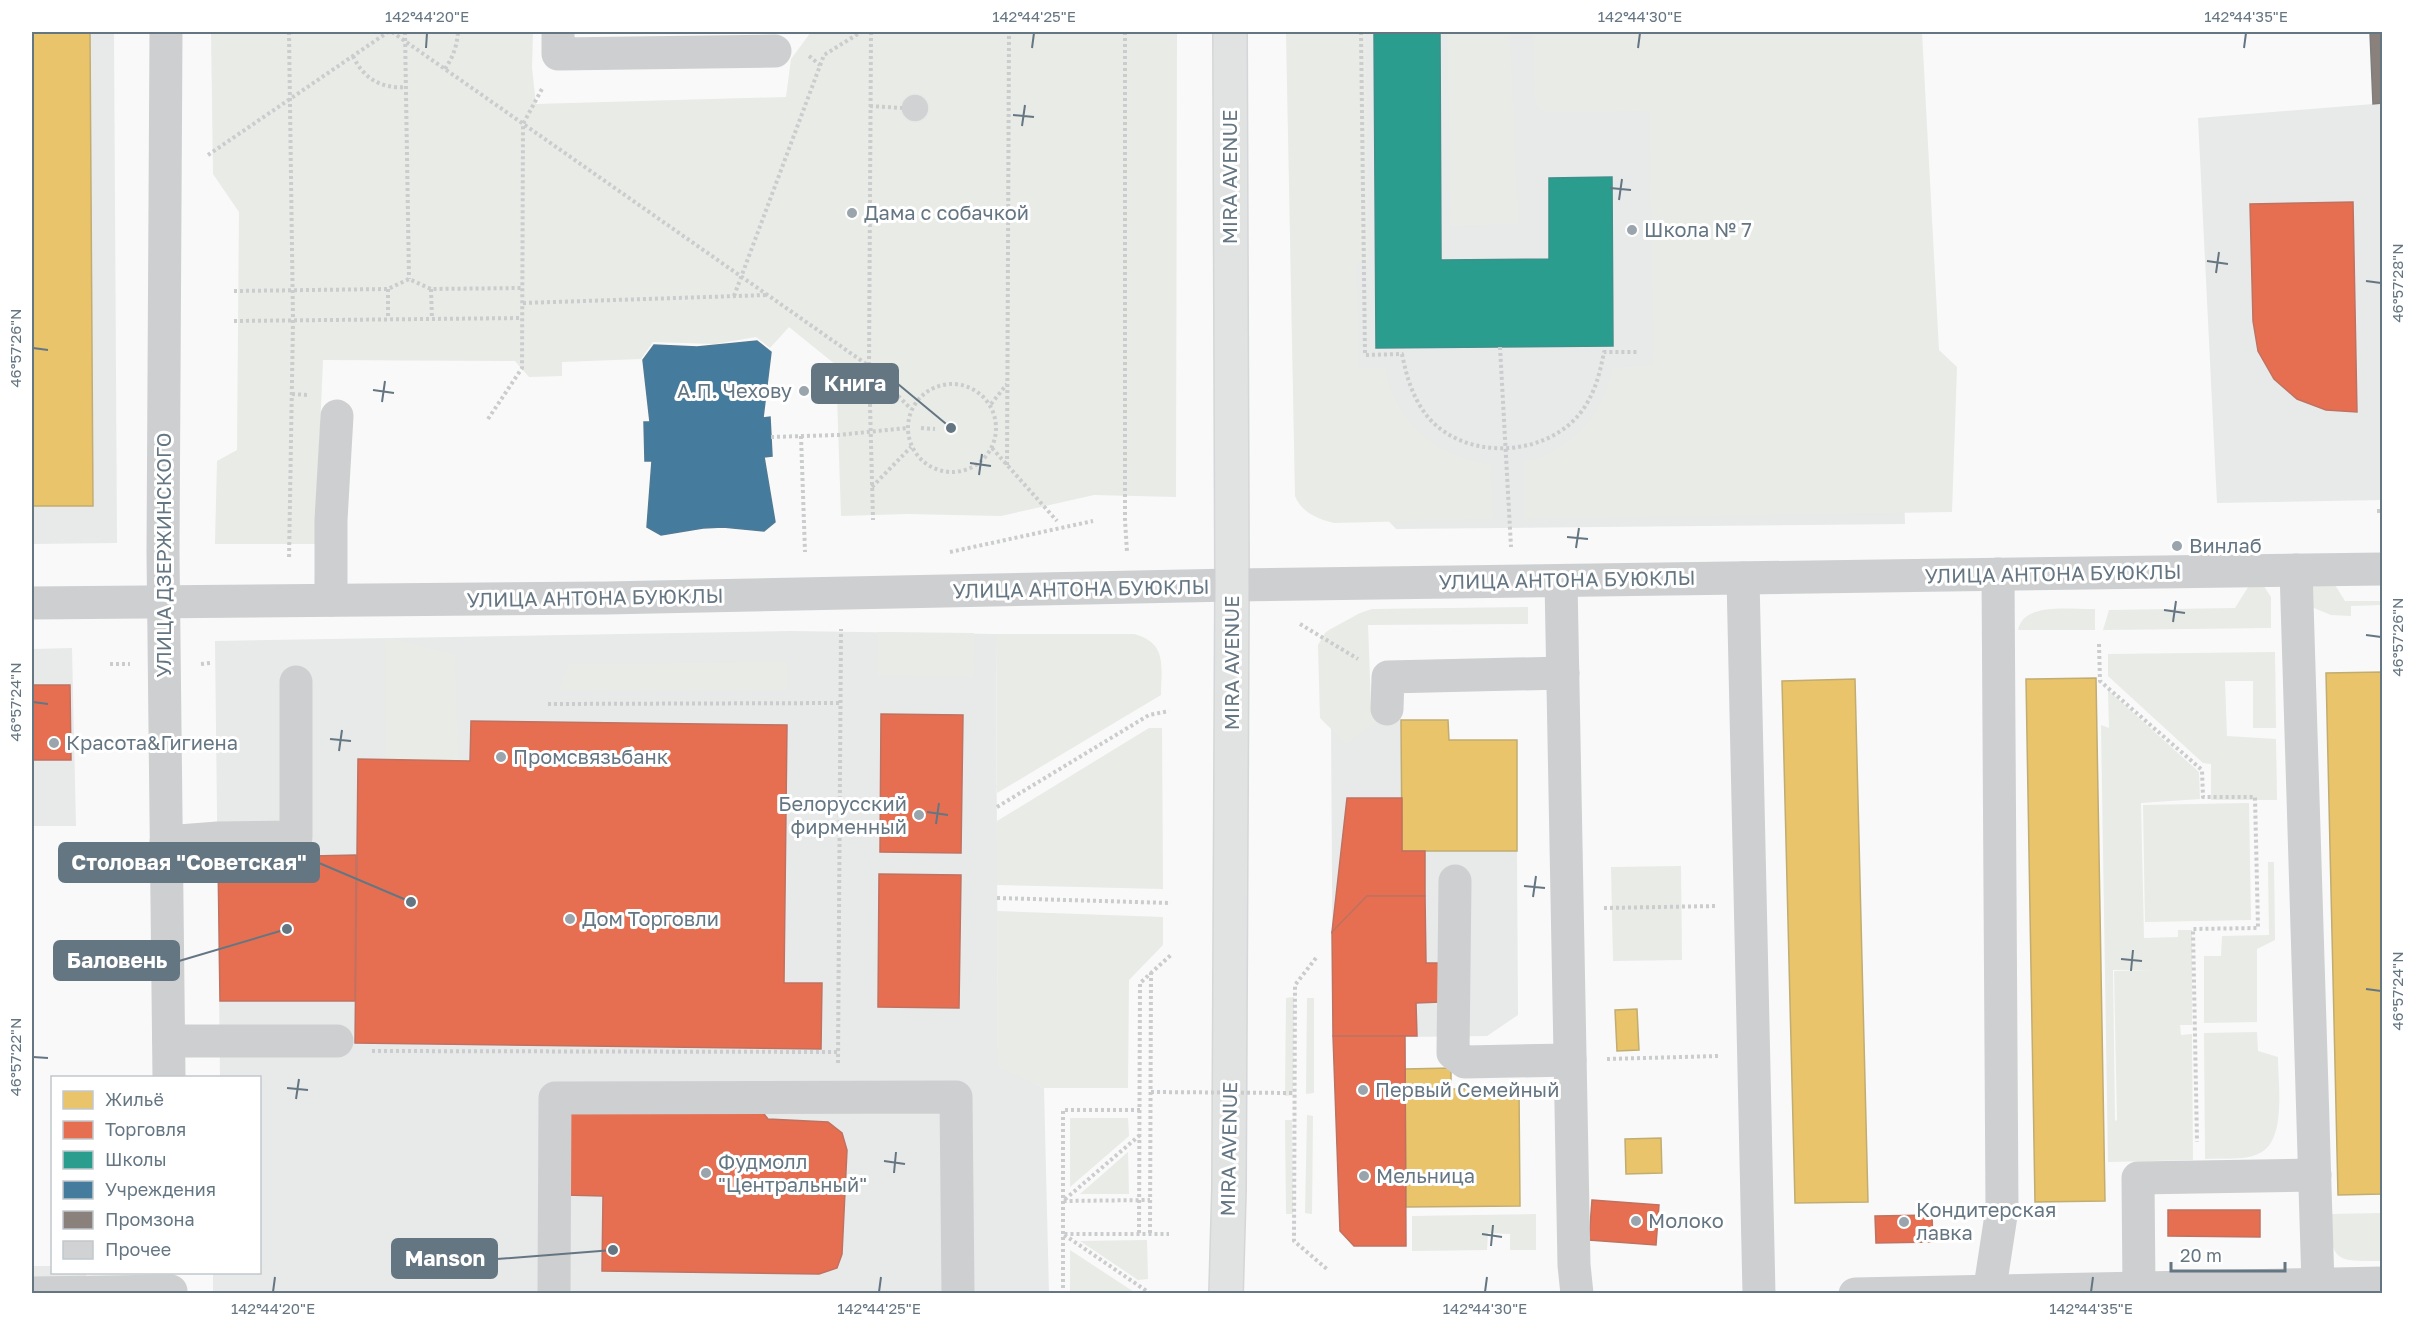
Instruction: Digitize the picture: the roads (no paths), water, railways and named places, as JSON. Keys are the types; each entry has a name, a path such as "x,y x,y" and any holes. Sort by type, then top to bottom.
{"main road":[{"name":"MIRA AVENUE","path":"1226,1293 1229,1177 1232,585 1230,32"}],"street":[{"name":"УЛИЦА ДЗЕРЖИНСКОГО","path":"166,32 164,604 170,1076"},
{"path":"558,43 775,51"},
{"path":"331,600 331,520 337,416"},
{"name":"УЛИЦА АНТОНА БУЮКЛЫ","path":"32,603 164,604 848,594 1232,585 2382,569"},
{"path":"2296,570 2318,1284"},
{"path":"1989,1292 2002,1209 1998,574"},
{"path":"1743,578 1759,1293"},
{"path":"1561,581 1574,1265 1577,1293"},
{"path":"1388,693 1563,673"},
{"path":"166,842 218,838 296,837 296,682"},
{"path":"1455,881 1453,1053 1465,1062 1570,1060"},
{"path":"169,1041 337,1041"},
{"path":"554,1293 555,1098 956,1097 958,1293"},
{"path":"2139,1288 2138,1178 2315,1175"},
{"path":"1855,1293 2382,1283"},
{"path":"32,1293 171,1286"}],"place":[{"name":"Дама с собачкой","path":"852,213"},
{"name":"Школа № 7","path":"1632,230"},
{"name":"А.П. Чехову","path":"804,391"},
{"name":"Книга","path":"951,428"},
{"name":"Винлаб","path":"2177,546"},
{"name":"Красота&Гигиена","path":"54,743"},
{"name":"Промсвязьбанк","path":"501,757"},
{"name":"Белорусский фирменный","path":"919,815"},
{"name":"Столовая \"Советская\"","path":"411,902"},
{"name":"Дом Торговли","path":"570,919"},
{"name":"Баловень","path":"287,929"},
{"name":"Первый Семейный","path":"1363,1090"},
{"name":"Фудмолл \"Центральный\"","path":"706,1173"},
{"name":"Мельница","path":"1364,1176"},
{"name":"Молоко","path":"1636,1221"},
{"name":"Кондитерская лавка","path":"1904,1222"},
{"name":"Manson","path":"613,1250"}]}
